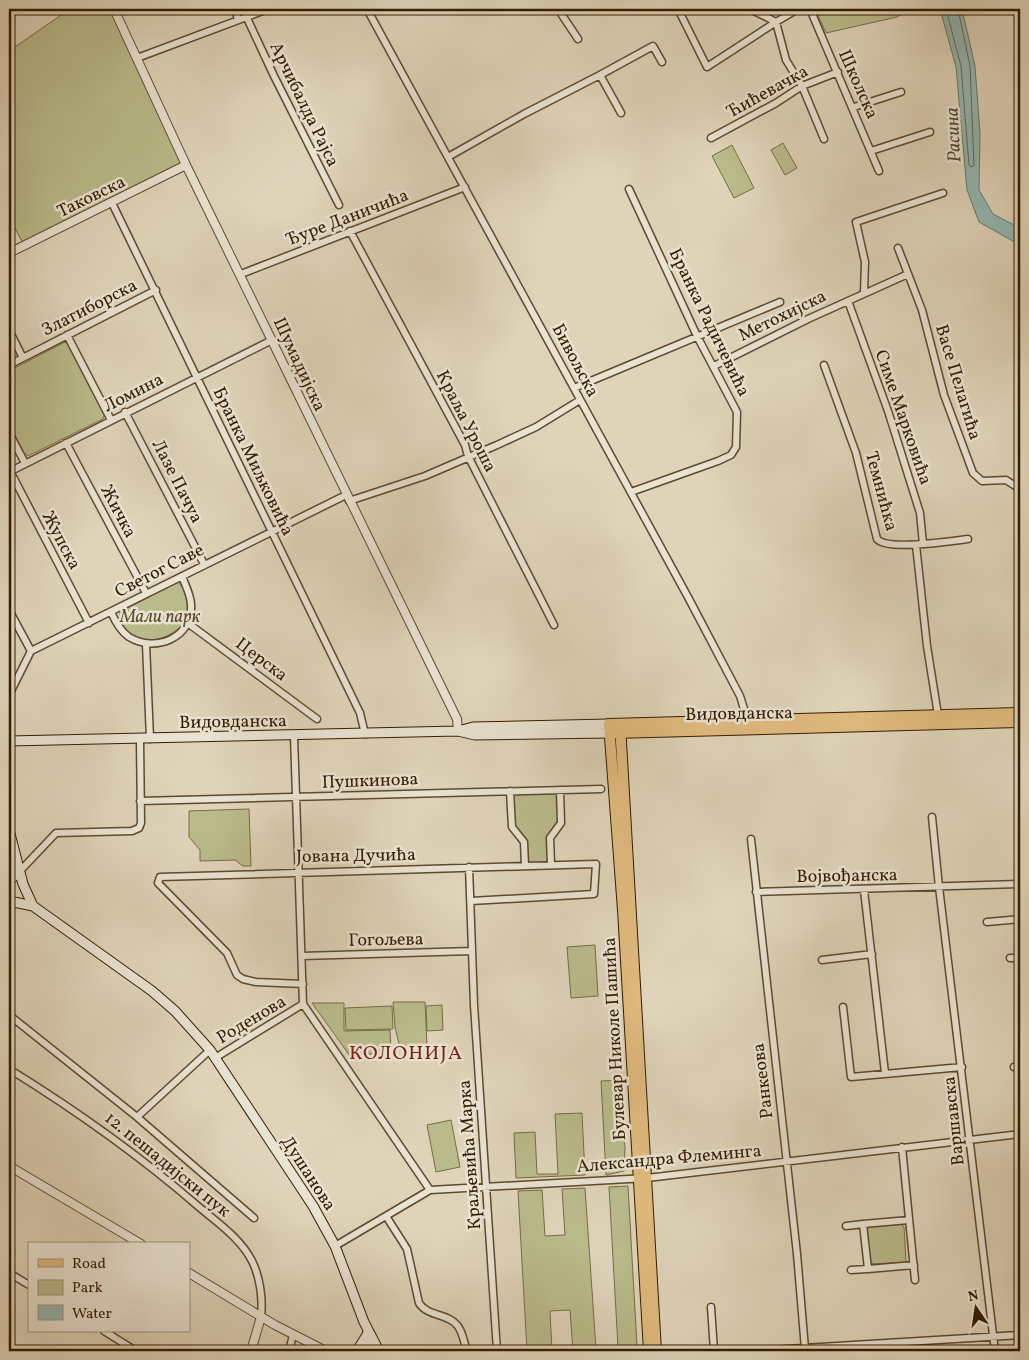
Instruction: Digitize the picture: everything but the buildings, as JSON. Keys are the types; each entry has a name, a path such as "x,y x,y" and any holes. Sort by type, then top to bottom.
{"main road":[{"name":"Видовданска","path":"924,720 938,715 1020,713"},
{"name":"Видовданска","path":"9,741 140,740 458,731 466,734 483,735 609,728 924,720 1020,722"},
{"name":"Булевар Николе Пашића","path":"609,728 656,1351"},
{"name":"Булевар Николе Пашића","path":"620,728 643,1178 649,1351"},
{"path":"9,830 19,872 33,906"},
{"path":"9,902 33,906"},
{"name":"Душанова","path":"33,906 152,991 181,1018 212,1054 313,1206 335,1246 364,1322 379,1351"},
{"name":"Душанова","path":"364,1322 370,1351"},
{"path":"357,1351 367,1334"}],"street":[{"name":"Шумадијска","path":"114,9 186,165 241,274 347,498 457,719 458,731"},
{"path":"235,9 238,20"},
{"path":"136,58 268,9"},
{"name":"Бивољска","path":"368,9 740,696 748,725"},
{"path":"558,9 578,40"},
{"path":"678,9 707,68 798,9"},
{"path":"750,9 776,22 786,60 802,86 824,139"},
{"name":"Школска","path":"810,9 854,107 879,171"},
{"name":"Арчибалда Рајса","path":"246,16 339,205"},
{"path":"448,157 524,114 653,46 662,62"},
{"name":"Ћићевачка","path":"711,138 776,103 802,86 838,72"},
{"path":"600,75 621,113"},
{"path":"854,107 901,92"},
{"path":"871,151 930,132"},
{"name":"Таковска","path":"9,253 186,165"},
{"name":"Ђуре Даничића","path":"241,274 465,187"},
{"name":"Бранка Радичевића","path":"630,189 697,336 737,412 738,430 734,451 718,461 631,492"},
{"path":"864,292 865,262 856,222 943,193"},
{"name":"Бранка Миљковића","path":"112,203 156,290 360,713 365,734"},
{"name":"Краља Уроша","path":"350,231 465,445 468,456 554,626"},
{"name":"Васе Пелагића","path":"898,248 922,310 944,395 972,473 982,481 1006,480 1020,489"},
{"name":"Метохијска","path":"714,366 864,292 908,274"},
{"name":"Златиборска","path":"9,365 156,290"},
{"name":"Симе Марковића","path":"848,300 888,411 918,505 927,646 938,715"},
{"name":"Метохијска","path":"574,388 780,302"},
{"path":"9,330 23,358"},
{"path":"67,335 111,420"},
{"name":"Ломина","path":"9,472 196,376 272,340"},
{"name":"Темнићка","path":"824,365 856,453 876,539 884,544 920,544 968,539"},
{"name":"Светог Саве","path":"31,651 271,531 347,498 425,476 520,435 580,400"},
{"name":"Лазе Пачуа","path":"125,412 204,564"},
{"path":"9,433 25,463"},
{"name":"Жичка","path":"66,443 146,593"},
{"name":"Жупска","path":"9,472 89,623"},
{"path":"110,612 125,634 146,644 174,638 184,631 189,624 192,607 182,576"},
{"path":"9,610 31,651 9,695"},
{"name":"Церска","path":"189,624 317,718"},
{"path":"146,644 150,739"},
{"path":"294,736 303,1004 430,1190"},
{"path":"9,882 56,833 132,831 139,828 141,823 140,740"},
{"name":"Пушкинова","path":"140,801 601,789"},
{"path":"551,865 550,838 561,823 560,790"},
{"path":"510,791 512,827 524,842 525,866"},
{"path":"932,817 939,888"},
{"name":"Ранкеова","path":"751,839 787,1161 805,1349"},
{"name":"Јована Дучића","path":"303,984 256,982 243,979 237,975 227,953 162,888 158,880 160,877 300,871 596,864 594,894 471,901"},
{"name":"Краљевића Марка","path":"469,867 472,952 497,1351"},
{"name":"Војвођанска","path":"756,892 939,888 1020,884"},
{"name":"Варшавска","path":"939,888 995,1351"},
{"path":"864,890 885,1073"},
{"path":"987,922 1020,919"},
{"name":"Гогољева","path":"302,956 472,952"},
{"path":"822,960 872,954"},
{"path":"1010,958 1020,958"},
{"name":"Роденова","path":"212,1054 303,1004"},
{"path":"843,1007 851,1077 962,1067"},
{"path":"9,1014 137,1117 254,1218"},
{"path":"137,1117 212,1054"},
{"name":"12. пешадијски пук","path":"9,1069 125,1145 229,1233 252,1262 260,1286 261,1317"},
{"name":"Александра Флеминга","path":"335,1246 430,1190 643,1178 1020,1134"},
{"path":"902,1147 915,1280"},
{"path":"9,1166 132,1241"},
{"path":"386,1216 407,1249 419,1303 424,1309 449,1318 457,1325 467,1351"},
{"path":"846,1226 909,1220"},
{"path":"863,1224 868,1269"},
{"path":"851,1270 914,1265"},
{"path":"9,1273 28,1284"},
{"path":"190,1274 261,1317 326,1351"},
{"path":"711,1307 714,1351"},
{"path":"251,1351 261,1317"},
{"path":"106,1332 136,1351"},
{"path":"754,1351 857,1348 1020,1334"},
{"path":"289,1351 293,1335"}],"green space":[{"path":"70,9 114,9 186,165 24,245 9,217 9,51"},
{"path":"815,9 910,9 897,17 826,33"},
{"path":"783,143 797,168 785,175 771,150"},
{"path":"732,145 754,188 734,198 712,156"},
{"path":"65,342 68,344 105,414 103,419 28,456 24,453 9,423 9,371"},
{"name":"Мали парк","path":"178,582 188,600 188,615 179,628 166,636 150,640 136,638 125,629 120,612"},
{"path":"560,790 561,823 550,838 551,865 525,866 524,842 512,827 510,791"},
{"path":"249,809 251,866 243,866 235,860 200,861 200,850 189,837 189,811"},
{"path":"595,945 598,996 571,998 567,947"},
{"path":"393,1002 425,1002 427,1046 400,1048 395,1027"},
{"path":"312,1003 344,1003 344,1031 390,1030 391,1052 350,1056"},
{"path":"442,1005 443,1030 427,1031 426,1006"},
{"path":"392,1006 393,1029 346,1030 345,1008"},
{"path":"624,1080 619,1108 625,1147 624,1171 606,1175 601,1081"},
{"path":"582,1113 585,1175 516,1178 514,1133 535,1132 537,1174 558,1174 555,1114"},
{"path":"451,1120 460,1167 436,1172 427,1125"},
{"path":"628,1186 637,1346 618,1347 609,1187"},
{"path":"585,1188 596,1349 573,1351 570,1310 550,1311 552,1351 527,1351 518,1191 542,1190 545,1236 565,1235 562,1189"},
{"path":"901,1224 904,1227 906,1262 873,1264 869,1259 867,1230 869,1227"}],"water":[{"path":"940,9 962,9 975,66 980,133 979,190 993,214 1020,228 1020,245 979,222 967,190 956,67"}],"district":[{"name":"КОЛОНИЈА","path":"406,1052"}],"water label":[{"name":"Расина","path":"952,135"}]}
